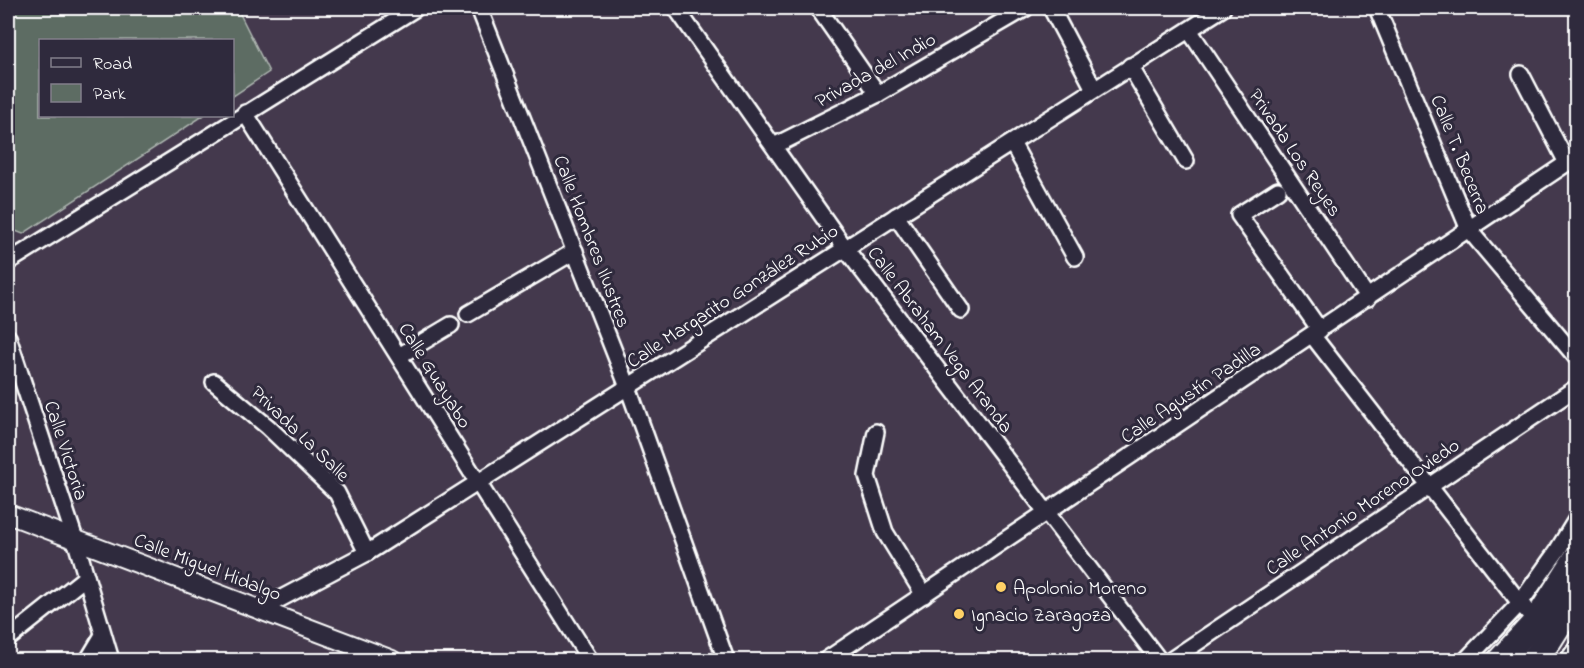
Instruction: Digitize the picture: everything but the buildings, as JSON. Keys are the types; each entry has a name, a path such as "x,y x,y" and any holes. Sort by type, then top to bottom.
{"highway":[{"path":"1500,660 1528,612 1576,558"},
{"path":"1532,660 1549,641 1576,598"}],"street":[{"path":"8,262 416,8"},
{"name":"Calle Hombres Ilustres","path":"479,8 628,387 726,660"},
{"name":"Calle Abraham Vega Aranda","path":"676,8 845,248 1159,660"},
{"path":"818,8 878,94"},
{"name":"Privada del Indio","path":"774,146 878,94 1026,8"},
{"path":"1051,8 1094,89"},
{"name":"Calle Margarito González Rubio","path":"259,610 367,553 1223,8"},
{"name":"Calle T. Becerra","path":"1377,8 1469,230 1576,357"},
{"name":"Privada Los Reyes","path":"1189,30 1368,298"},
{"path":"1130,66 1186,161"},
{"path":"1521,74 1571,160"},
{"name":"Calle Guayabo","path":"245,113 590,660"},
{"path":"1012,143 1075,257"},
{"name":"Calle Agustín Padilla","path":"826,660 1571,160"},
{"path":"1278,190 1239,215 1316,333 1429,486 1528,612"},
{"path":"896,216 961,310"},
{"path":"468,314 575,251"},
{"path":"399,356 451,325"},
{"name":"Calle Victoria","path":"8,336 75,539 111,660"},
{"name":"Privada La Salle","path":"214,382 268,427 337,493 367,553"},
{"name":"Calle Antonio Moreno Oviedo","path":"1171,660 1576,388"},
{"path":"876,432 867,477 885,532 924,595"},
{"name":"Calle Miguel Hidalgo","path":"8,514 392,660"},
{"path":"1466,660 1528,612 1557,552 1576,520"},
{"path":"8,639 86,577"},
{"path":"88,660 103,635"},
{"path":"1568,660 1576,649"}],"green space":[{"path":"8,8 237,8 269,72 234,95 234,39 39,39 39,117 201,117 23,234 8,228"}],"place":[{"name":"Apolonio Moreno","path":"1001,587"},
{"name":"Ignacio Zaragoza","path":"959,614"}]}
